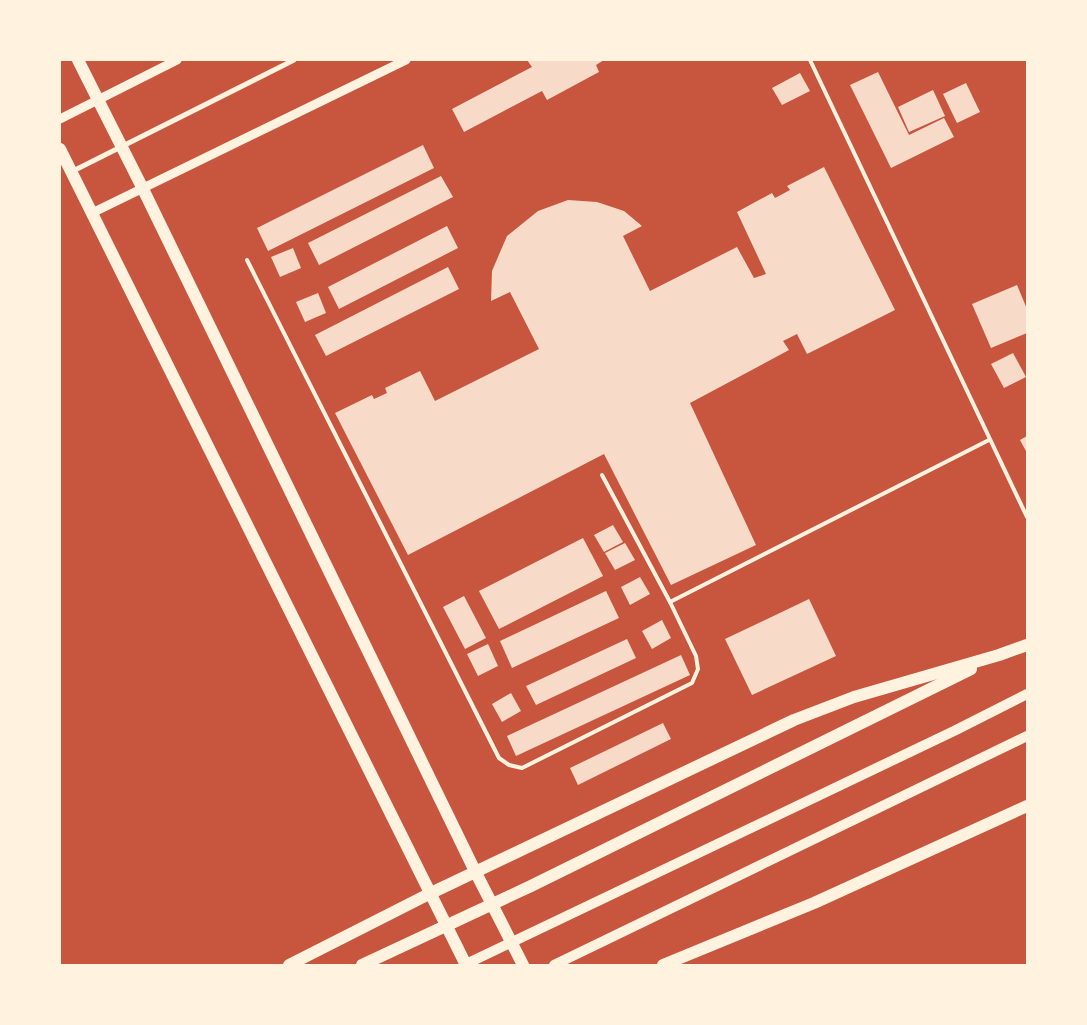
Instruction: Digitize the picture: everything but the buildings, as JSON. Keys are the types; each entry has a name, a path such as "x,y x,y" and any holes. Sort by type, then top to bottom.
{"main road":[{"path":"78,60 143,189 482,886 523,965"},
{"path":"60,149 465,965 954,731 1027,694"},
{"path":"362,965 540,882 998,655 1027,638"},
{"path":"289,965 475,871 794,720 854,697 998,655 1027,644"},
{"path":"554,965 1027,736"},
{"path":"663,965 814,903 1027,806"}],"street":[{"path":"60,119 177,60"},
{"path":"71,172 294,60"},
{"path":"92,213 406,60"}],"lane":[{"path":"810,60 1027,517"},
{"path":"247,260 500,758 509,765 522,768 692,683 698,670 696,656 670,602 602,475"},
{"path":"670,602 990,440"}]}
